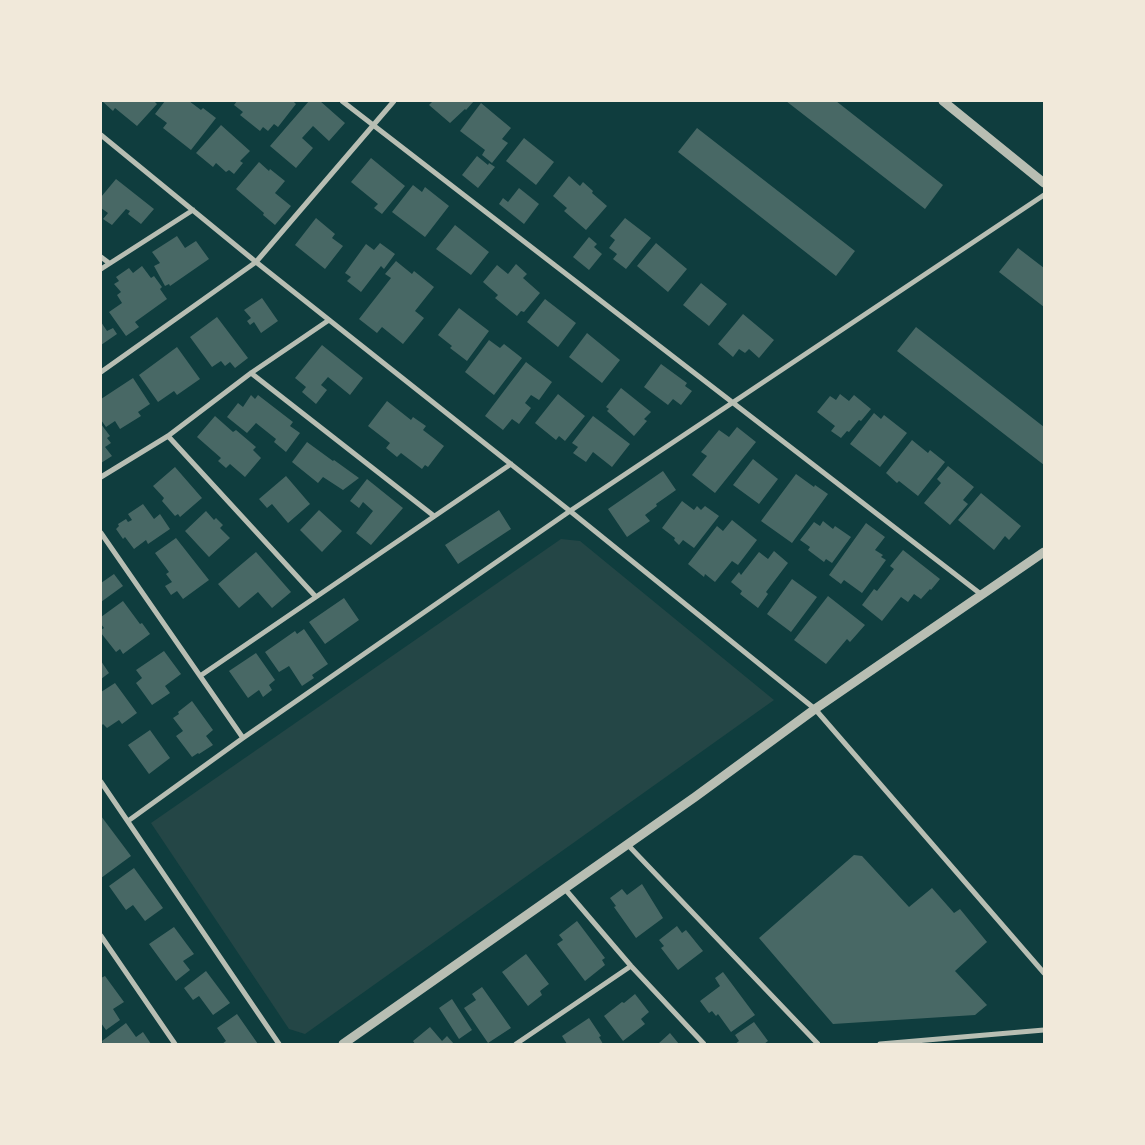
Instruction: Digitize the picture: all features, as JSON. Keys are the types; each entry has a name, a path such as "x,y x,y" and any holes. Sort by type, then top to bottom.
{"street":[{"path":"342,101 982,595"},
{"path":"101,372 256,262 374,127 394,101"},
{"path":"943,101 1044,183"},
{"path":"101,135 256,262 570,511 815,709 1044,972"},
{"path":"128,821 243,738 570,511 1044,195"},
{"path":"101,269 193,210"},
{"path":"101,257 109,264"},
{"path":"101,477 168,436 251,373 329,320"},
{"path":"251,373 434,516"},
{"path":"168,436 316,597"},
{"path":"200,676 511,464"},
{"path":"101,532 243,738"},
{"path":"343,1044 695,797 815,709 1044,552"},
{"path":"101,782 279,1044"},
{"path":"627,844 818,1044"},
{"path":"565,889 631,966 704,1044"},
{"path":"101,936 175,1044"},
{"path":"516,1044 631,966"},
{"path":"880,1044 1044,1030"}],"shaded area":[{"path":"561,539 580,541 774,700 305,1034 289,1029 151,823"}],"building":[{"path":"102,101 154,101 157,104 137,126 115,108 113,111"},
{"path":"165,101 189,101 201,110 203,108 216,118 191,150 163,128 167,123 155,114"},
{"path":"237,101 293,101 296,104 278,127 274,124 268,131 263,127 260,131 240,115 243,112 234,105"},
{"path":"309,101 320,101 345,123 329,141 313,126 302,138 313,148 296,168 270,146"},
{"path":"433,101 474,101 450,123 429,105"},
{"path":"786,101 836,101 943,185 925,209"},
{"path":"481,103 511,128 502,139 508,143 492,163 482,155 485,150 460,131"},
{"path":"221,125 250,151 240,161 243,163 234,174 229,170 226,172 216,163 213,167 196,153"},
{"path":"697,128 855,251 836,276 678,152"},
{"path":"524,138 554,162 536,185 506,161"},
{"path":"477,156 488,165 489,163 495,167 478,188 462,175"},
{"path":"371,158 405,186 382,214 374,208 378,204 351,182"},
{"path":"259,162 285,181 275,193 291,206 275,225 236,189"},
{"path":"569,176 580,186 583,182 607,206 586,230 564,211 567,208 553,196"},
{"path":"116,179 154,209 141,224 128,214 130,211 126,209 112,225 103,219 108,213 101,208 101,197"},
{"path":"413,185 422,192 425,187 449,206 425,237 392,212"},
{"path":"519,188 539,204 524,224 499,204 503,198 508,202"},
{"path":"316,218 335,234 332,238 343,246 325,269 295,245"},
{"path":"625,218 651,238 626,269 613,259 617,254 609,248 615,240 610,236"},
{"path":"455,225 489,252 471,275 436,249"},
{"path":"177,236 185,248 196,241 209,259 170,286 169,284 165,286 154,266 160,263 152,252"},
{"path":"589,237 597,244 594,247 602,254 589,270 573,257"},
{"path":"380,243 395,254 384,269 381,266 361,292 347,281 351,277 345,273 366,244 374,250"},
{"path":"656,243 687,269 668,292 637,266"},
{"path":"1018,248 1044,268 1044,307 999,272"},
{"path":"396,261 412,274 414,271 434,287 415,311 424,318 403,344 382,327 377,333 359,319 391,278 385,274"},
{"path":"516,264 527,274 523,278 540,293 524,312 521,311 517,316 495,298 498,295 483,282 497,265 508,274"},
{"path":"142,266 151,278 154,276 162,287 160,289 167,299 135,322 139,327 126,336 109,312 122,303 117,295 121,292 114,284 119,281 116,277 129,268 133,273"},
{"path":"701,283 727,304 709,326 683,305"},
{"path":"262,298 278,321 261,333 254,322 250,325 247,321 251,318 244,310"},
{"path":"545,299 576,323 558,347 527,322"},
{"path":"459,308 489,331 467,361 450,348 452,346 438,335"},
{"path":"743,314 774,340 759,358 749,349 745,353 739,349 733,357 718,344"},
{"path":"217,317 248,358 235,368 230,362 225,366 221,361 212,367 190,337"},
{"path":"101,322 107,331 113,328 117,334 101,345"},
{"path":"916,327 1044,427 1044,465 897,351"},
{"path":"587,333 620,360 602,383 569,357"},
{"path":"489,340 500,348 504,344 522,358 494,395 465,372"},
{"path":"322,345 363,378 350,395 328,377 321,385 327,390 316,404 302,392 306,387 295,378"},
{"path":"177,347 200,379 177,395 174,391 158,402 139,375"},
{"path":"526,362 552,382 539,400 531,395 525,403 531,408 519,424 512,419 503,430 485,416"},
{"path":"661,364 687,383 685,386 692,391 681,405 673,399 668,405 644,387"},
{"path":"133,378 150,404 138,412 141,416 120,429 115,421 106,427 101,420 101,399"},
{"path":"621,388 651,412 644,419 647,421 634,436 607,411 609,409 606,407"},
{"path":"558,394 585,416 565,441 559,436 556,440 535,423"},
{"path":"840,394 849,401 854,395 871,409 861,421 859,420 841,438 831,431 835,426 817,412 830,396 836,400"},
{"path":"251,395 255,399 258,395 293,422 290,426 300,433 286,452 274,442 276,439 256,423 247,433 227,417 238,403 243,407"},
{"path":"387,401 411,420 413,417 426,426 423,430 444,446 428,467 425,465 422,469 401,453 397,457 386,448 390,443 368,426"},
{"path":"874,413 881,419 884,415 907,433 880,467 850,444"},
{"path":"215,416 233,432 236,430 256,447 253,450 261,458 245,477 230,464 226,468 218,461 221,458 197,437"},
{"path":"593,416 630,444 612,467 593,452 586,462 573,453 578,447 572,443"},
{"path":"101,424 110,436 107,438 111,443 105,447 112,456 101,463"},
{"path":"737,427 756,442 715,493 692,475 707,456 701,452 719,430 729,437"},
{"path":"912,440 928,453 930,450 945,462 918,496 899,481 897,483 886,473"},
{"path":"307,442 359,478 343,490 323,477 318,483 292,462"},
{"path":"753,459 778,479 759,504 733,485"},
{"path":"948,466 974,487 963,500 968,504 950,525 924,503 941,483 937,479"},
{"path":"175,467 202,498 180,517 178,514 175,516 162,501 164,498 153,486"},
{"path":"663,471 676,490 656,504 657,506 645,515 650,521 627,537 608,509"},
{"path":"796,474 828,494 792,543 761,521"},
{"path":"286,476 310,504 288,523 272,504 267,508 259,499"},
{"path":"367,479 403,508 371,545 356,533 373,511 363,502 359,508 350,501"},
{"path":"981,493 1021,526 1009,540 1005,536 994,550 958,520"},
{"path":"682,501 694,510 697,506 701,510 705,506 719,516 694,548 683,540 679,545 674,540 675,538 662,528"},
{"path":"143,504 154,519 160,514 170,529 148,544 146,540 134,549 116,529 119,526 118,524 126,519 128,522 132,520 128,514"},
{"path":"319,510 342,531 322,552 300,530"},
{"path":"499,510 511,529 458,564 445,545"},
{"path":"206,511 214,520 216,518 223,525 220,528 230,538 209,557 185,531"},
{"path":"732,520 757,540 738,565 732,561 715,582 705,574 704,577 688,564 717,526 723,531"},
{"path":"823,521 833,529 835,526 851,537 832,563 826,559 824,562 808,550 810,547 800,540 814,522 820,526"},
{"path":"866,523 885,537 875,550 883,555 881,557 886,560 862,593 844,580 841,584 829,575"},
{"path":"176,538 209,580 183,599 177,591 171,595 165,586 172,582 166,574 169,572 155,553"},
{"path":"903,550 940,579 921,599 914,594 908,602 901,597 882,621 862,605 874,589 877,591 894,569 890,566"},
{"path":"774,551 788,563 766,592 768,594 758,608 740,594 742,591 731,582 739,572 741,575 759,552 768,559"},
{"path":"256,552 291,592 272,608 258,592 239,608 218,584"},
{"path":"114,574 123,586 101,602 101,583"},
{"path":"792,579 817,597 791,632 767,614"},
{"path":"828,596 865,625 850,642 847,639 826,664 794,640"},
{"path":"344,598 359,620 325,644 309,622"},
{"path":"123,601 150,634 123,654 120,649 116,652 101,633 101,630 104,628 101,624 101,617"},
{"path":"304,629 328,664 312,675 314,678 302,686 289,666 279,672 265,652 295,631 297,634"},
{"path":"164,651 181,674 165,686 170,693 152,705 136,683 142,678 136,670"},
{"path":"256,653 275,680 269,685 272,690 263,697 259,690 248,698 229,671"},
{"path":"101,661 109,673 101,679"},
{"path":"115,683 137,713 122,724 119,720 107,728 103,724 101,726 101,692"},
{"path":"192,701 213,730 206,736 213,745 192,757 176,736 183,731 173,718"},
{"path":"150,730 170,758 149,774 128,745"},
{"path":"101,816 131,856 101,878"},
{"path":"854,855 862,856 909,907 932,888 954,913 960,909 987,942 955,971 987,1005 975,1015 833,1024 759,938"},
{"path":"134,868 163,908 145,921 133,905 126,910 109,886"},
{"path":"642,884 663,918 636,938 614,907 616,906 610,898 622,889 627,895"},
{"path":"577,921 605,958 602,960 605,965 585,981 557,944 563,940 559,935"},
{"path":"677,926 682,933 686,930 703,951 678,970 661,948 664,946 659,940"},
{"path":"174,927 194,954 183,961 190,970 176,981 149,944"},
{"path":"526,954 549,984 540,991 542,995 528,1006 502,972"},
{"path":"206,971 230,1003 213,1015 199,996 193,1000 184,988"},
{"path":"723,972 755,1015 731,1032 718,1014 716,1016 712,1011 709,1013 700,1001 720,986 715,978"},
{"path":"105,976 124,1002 113,1009 120,1020 106,1030 101,1023 101,978"},
{"path":"482,987 511,1028 488,1043 464,1008 476,1000 472,994"},
{"path":"635,994 649,1012 641,1019 645,1024 623,1041 604,1016"},
{"path":"452,999 472,1030 459,1039 439,1008"},
{"path":"237,1014 258,1044 222,1044 226,1041 217,1028"},
{"path":"589,1018 601,1036 599,1037 603,1044 567,1044 562,1036"},
{"path":"754,1022 768,1041 764,1044 735,1044 739,1041 735,1035"},
{"path":"126,1023 136,1037 143,1032 151,1044 103,1044 102,1041"},
{"path":"430,1027 442,1041 447,1036 454,1044 415,1044 413,1041"},
{"path":"670,1033 679,1044 658,1044"}]}
